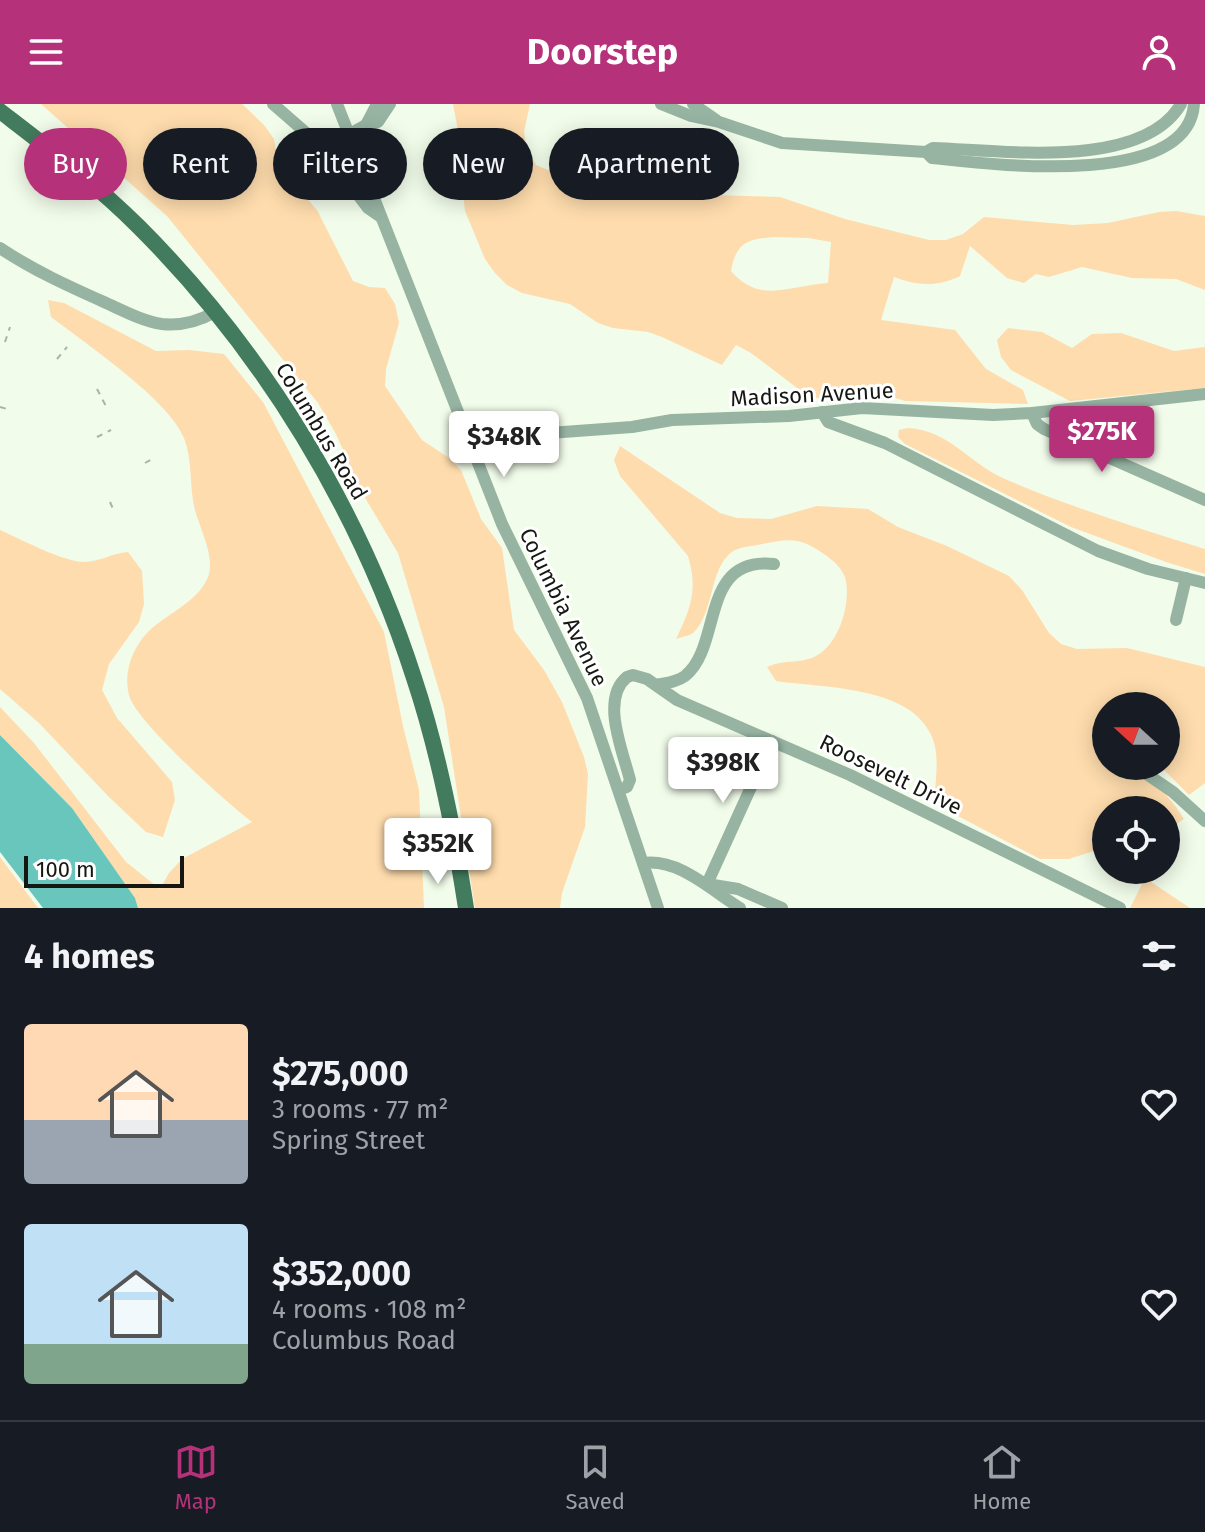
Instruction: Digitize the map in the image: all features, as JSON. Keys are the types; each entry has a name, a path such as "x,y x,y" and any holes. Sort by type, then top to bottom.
{"main road":[{"name":"Columbus Road","path":"0,111 62,158 133,221 215,312 270,384 322,467 367,557 401,638 442,776 466,908"},
{"name":"Columbus Road","path":"458,908 459,864"}],"street":[{"path":"273,104 320,145 368,208 381,217"},
{"name":"Columbia Avenue","path":"337,104 346,128"},
{"path":"366,125 377,104"},
{"path":"361,128 380,121 390,104"},
{"path":"661,104 766,139 801,146 926,152 933,148 1090,150 1131,141 1158,130 1173,117 1181,104"},
{"path":"693,104 719,122"},
{"path":"926,152 932,158 1012,165 1101,165 1125,161 1171,142 1185,128 1194,112 1194,104"},
{"name":"Columbia Avenue","path":"374,200 502,524 587,698 658,908"},
{"path":"0,248 23,264 61,283 148,321 177,324 195,321 215,312"},
{"name":"Madison Avenue","path":"470,443 481,438 632,427 672,420 862,408 993,415 1205,394"},
{"path":"822,412 828,422 885,443 1098,551 1205,583"},
{"path":"1032,413 1037,424 1044,429 1205,500"},
{"path":"656,685 672,682 689,672 699,654 716,601 737,572 750,564 774,564"},
{"path":"1176,620 1186,578"},
{"name":"Roosevelt Drive","path":"619,790 627,787 630,780 614,709 616,691 623,680 633,675 647,679 677,700 896,797 999,851 1120,908"},
{"path":"707,884 772,741"},
{"path":"1155,780 1205,821"},
{"path":"643,863 659,861 707,884 740,908"},
{"path":"707,884 738,889 782,908"}],"path":[{"path":"5,342 10,327"},
{"path":"57,359 67,347"},
{"path":"97,389 108,410"},
{"path":"0,407 7,409"},
{"path":"97,437 111,430"},
{"path":"145,463 154,458"},
{"path":"110,502 114,511"}],"shaded area":[{"path":"41,104 242,104 273,138 273,200 308,200 317,210 353,281 369,287 385,288 395,304 399,323 386,369 385,386 422,440 461,470 481,519 502,548 514,630 544,670 562,702 584,757 588,774 585,827 562,893 560,908 475,908 444,707 398,553 361,491 336,434 318,403 167,216 149,200 257,200 257,128 143,128 143,195 127,180 127,128 68,128"},
{"path":"453,104 530,104 525,128 458,128"},
{"path":"533,160 536,165 549,170 549,200 739,200 739,196 780,197 845,219 929,240 946,240 963,234 984,217 1073,225 1108,223 1176,211 1205,216 1205,290 1176,279 1132,278 1082,267 1049,277 1036,274 1024,283 1007,278 970,246 960,276 952,280 927,284 894,277 881,320 955,330 986,369 1023,390 1028,404 905,401 868,389 838,400 821,399 805,394 736,345 722,365 662,337 613,328 598,323 570,304 522,293 507,285 485,259 465,211 464,200 533,200","holes":["776,237 831,242 828,283 764,290 753,288 731,271 736,254 751,241"]},
{"path":"48,300 64,303 156,351 189,350 224,354 263,402 384,632 419,790 424,908 138,908 135,898 72,808 0,735 0,707 34,743 126,862 160,889 182,859 252,822 166,744 137,710 128,689 130,662 142,638 199,592 209,574 210,558 195,510 184,438 162,407 144,390 51,317"},
{"path":"1008,328 1042,332 1072,348 1092,334 1121,333 1174,351 1205,347 1205,388 1070,401 1011,370 1001,357 997,340"},
{"path":"908,428 936,435 1005,479 1104,517 1205,549 1205,574 1071,527 905,444 898,437 899,430"},
{"path":"620,446 720,513 737,518 771,519 817,506 868,509 898,527 947,546 1009,576 1022,590 1049,633 1061,644 1077,649 1127,648 1205,667 1205,783 1189,795 1174,780 1180,780 1180,692 1092,692 1092,780 1149,780 1167,796 1092,796 1092,852 1069,859 1040,859 935,804 935,745 921,720 905,707 863,692 776,681 767,667 814,657 830,643 842,622 847,598 845,577 839,567 814,548 792,540 733,551 719,569 700,624 691,634 676,639 686,618 693,589 688,556 620,476 614,460"},
{"path":"0,530 75,561 90,562 128,552 142,571 144,604 139,622 109,664 102,690 117,718 172,782 175,800 163,837 146,832 39,723 0,689"},
{"path":"0,857 38,908 0,908"},
{"path":"1142,884 1154,884 1190,908 1130,908"}],"water":[{"path":"0,735 72,808 135,898 138,908 43,908 0,852"}]}
